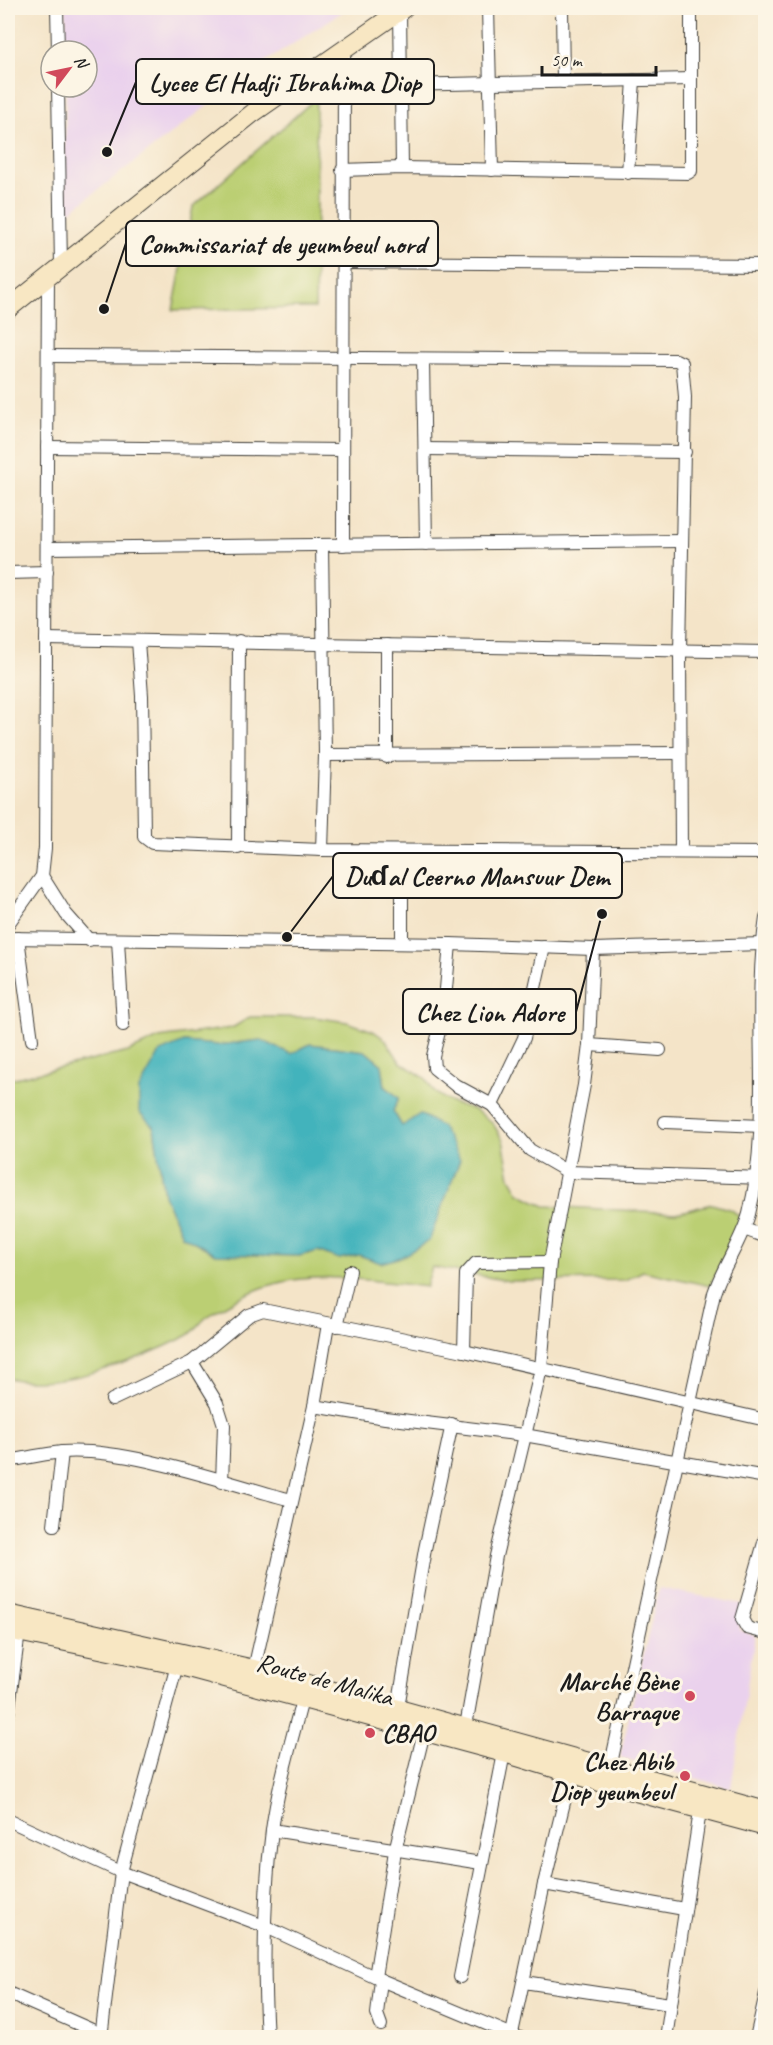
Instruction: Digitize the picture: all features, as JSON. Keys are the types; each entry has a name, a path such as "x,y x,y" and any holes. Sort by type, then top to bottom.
{"main road":[{"path":"8,309 253,113 402,9"},
{"name":"Route de Malika","path":"8,1614 254,1669 398,1707 765,1811"},
{"name":"Route de Malika","path":"13,1631 177,1665 504,1753 700,1811 765,1827"}],"street":[{"path":"57,8 58,39"},
{"path":"488,8 492,170"},
{"path":"562,8 563,82"},
{"path":"342,170 402,168 691,171 691,8"},
{"path":"402,9 402,168"},
{"path":"343,545 344,48"},
{"path":"402,85 691,79"},
{"path":"628,172 634,80"},
{"path":"58,99 55,271 48,356 42,876 66,914 89,940"},
{"path":"344,262 765,265"},
{"path":"48,356 676,360 683,365 685,452 680,651 681,852"},
{"path":"423,360 426,544"},
{"path":"47,447 343,450"},
{"path":"425,450 685,452"},
{"path":"47,548 682,541"},
{"path":"322,545 325,755 322,850"},
{"path":"8,573 46,572"},
{"path":"46,639 765,652"},
{"path":"138,640 142,696 144,837 152,843 322,850 765,853"},
{"path":"238,848 239,641"},
{"path":"387,645 387,757"},
{"path":"325,755 387,757 680,753"},
{"path":"402,851 402,943"},
{"path":"8,924 42,876"},
{"path":"610,1768 678,1463 689,1401 717,1283 744,1229 760,1178 762,944 765,918"},
{"path":"32,1040 13,938 402,943 593,949 762,944"},
{"path":"118,940 123,1025"},
{"path":"450,944 444,1011 433,1056 434,1068 455,1085 492,1105 530,1150 568,1172 760,1178"},
{"path":"492,1105 524,1038 544,947"},
{"path":"466,1726 496,1556 541,1369 550,1262 589,1045 593,949"},
{"path":"589,1045 660,1050"},
{"path":"665,1122 762,1126"},
{"path":"744,1229 765,1237"},
{"path":"464,1351 466,1274 470,1267 476,1263 550,1262"},
{"path":"254,1669 333,1325 350,1271"},
{"path":"112,1400 192,1362 255,1311 263,1310 464,1351 765,1420"},
{"path":"192,1362 217,1402 224,1425 222,1482"},
{"path":"314,1406 385,1418 452,1424 524,1435 765,1477"},
{"path":"398,1707 425,1549 452,1424"},
{"path":"8,1461 62,1452 94,1453 140,1460 291,1500"},
{"path":"54,1525 62,1452"},
{"path":"765,1536 742,1619 747,1628 765,1633"},
{"path":"8,1714 13,1631"},
{"path":"8,1993 104,2036 121,1872 177,1665"},
{"path":"267,2037 264,1926 272,1830 281,1777 302,1700"},
{"path":"381,2025 377,2014 378,1978 395,1851 424,1732"},
{"path":"460,1977 504,1753"},
{"path":"8,1820 121,1872 264,1926 514,2037 544,1884 571,1774"},
{"path":"666,2037 700,1811"},
{"path":"272,1830 481,1863"},
{"path":"544,1884 684,1909"},
{"path":"524,1982 670,2004"},
{"path":"756,2037 765,1993"}],"shaded area":[{"path":"66,8 348,8 259,66 64,216 66,99 99,99 99,39 66,39"},
{"name":"Marché Bène Barraque","path":"659,1588 741,1604 739,1630 755,1635 731,1788 620,1757"}],"green space":[{"path":"316,98 315,308 173,310 193,207"},
{"path":"250,1017 314,1017 347,1022 373,1031 386,1040 400,1062 425,1078 434,1092 450,1102 475,1110 492,1122 503,1140 510,1177 519,1193 545,1206 676,1213 712,1204 732,1210 743,1220 710,1286 643,1271 625,1280 509,1281 432,1267 426,1287 342,1278 300,1279 279,1283 245,1295 207,1317 187,1336 123,1363 75,1377 29,1381 8,1378 8,1087 11,1079 128,1052 159,1038 232,1028","holes":["261,1040 291,1054 310,1044 365,1051 382,1065 385,1086 399,1098 393,1111 402,1126 381,1263 359,1255 339,1259 318,1251 299,1256 216,1254 182,1235 164,1195 154,1127 184,1042 218,1045"]}],"water":[{"path":"261,1040 291,1054 310,1044 365,1051 382,1065 385,1086 399,1098 393,1111 402,1126 420,1114 442,1127 460,1160 429,1241 401,1257 381,1263 359,1255 339,1259 318,1251 299,1256 216,1254 182,1235 164,1195 154,1127 139,1112 139,1089 160,1052 184,1042 218,1045"}],"place":[{"name":"Lycee El Hadji Ibrahima Diop","path":"107,152"},
{"name":"Commissariat de yeumbeul nord","path":"104,309"},
{"name":"Chez Lion Adore","path":"602,914"},
{"name":"Duɗal Ceerno Mansuur Dem","path":"287,937"},
{"name":"Marché Bène Barraque","path":"690,1696"},
{"name":"CBAO","path":"370,1733"},
{"name":"Chez Abib Diop yeumbeul","path":"685,1776"}]}
